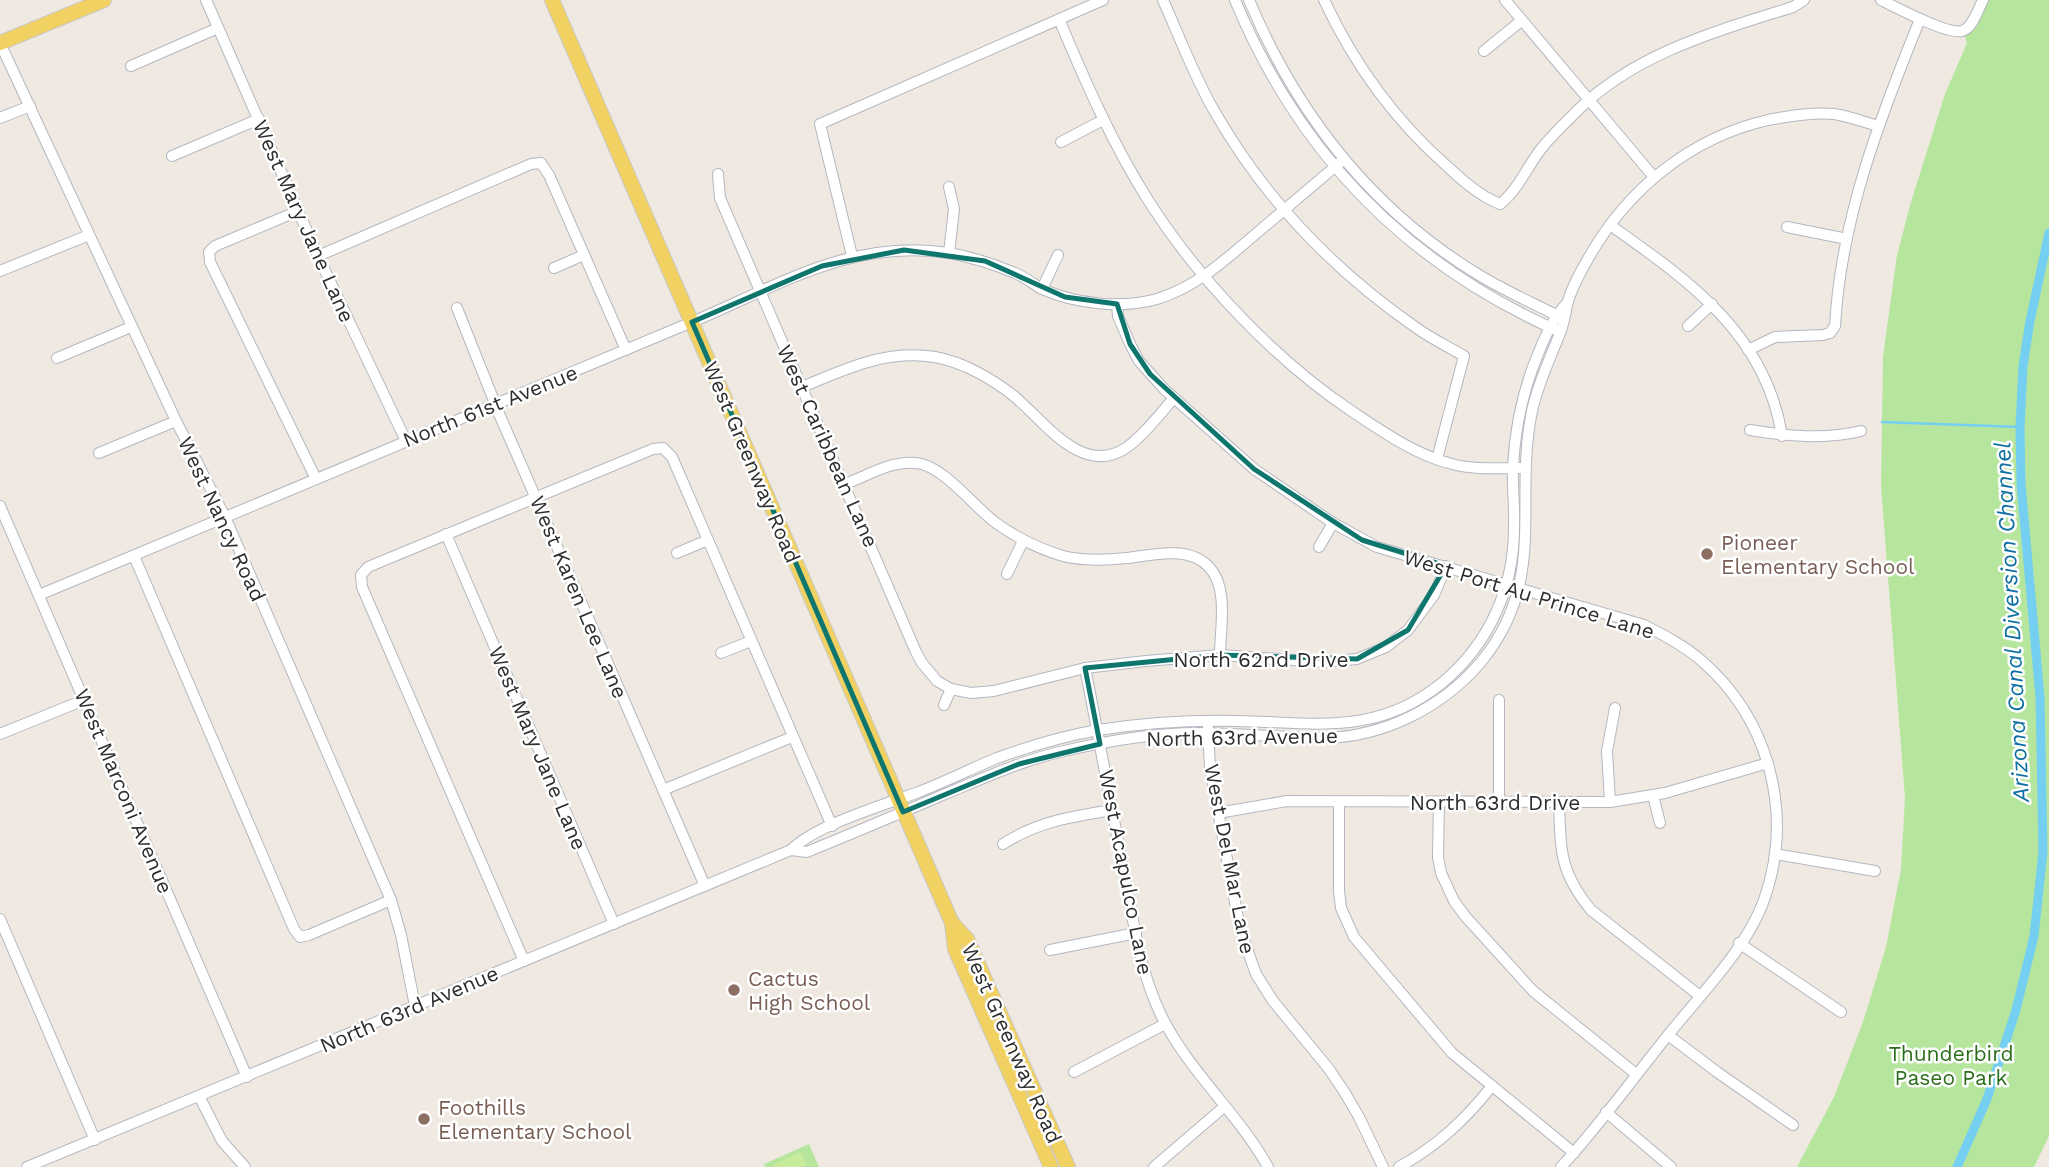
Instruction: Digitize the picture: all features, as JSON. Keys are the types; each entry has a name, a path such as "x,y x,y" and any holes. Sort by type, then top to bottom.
{"main road":[{"path":"0,43 104,0"},
{"name":"West Greenway Road","path":"552,0 952,923 955,949 1051,1167"},
{"name":"West Greenway Road","path":"952,923 967,939 1068,1167"},
{"path":"1027,1111 1043,1111"}],"street":[{"name":"West Mary Jane Lane","path":"206,0 318,256 406,441"},
{"path":"852,256 820,124 1103,0"},
{"path":"1163,0 1212,107 1245,161 1283,210 1333,261 1378,298 1419,330 1464,356 1437,459"},
{"path":"1235,0 1259,55 1282,96 1387,222 1472,287 1555,330"},
{"path":"1249,0 1283,72 1339,164 1437,247 1495,285 1560,317"},
{"path":"1324,0 1349,48 1388,107 1443,163 1489,200 1500,204 1510,196 1542,149 1589,101 1615,80 1675,47 1793,7 1804,0"},
{"path":"1505,0 1653,176"},
{"path":"1881,0 1955,32 1963,31 1969,26 1983,0"},
{"path":"1059,19 1103,120 1149,202 1205,276 1244,320 1334,400 1375,427 1437,459 1469,468 1525,468"},
{"path":"1748,350 1775,337 1823,335 1830,333 1835,326 1847,239 1878,126 1920,19"},
{"path":"1484,51 1521,21"},
{"path":"131,66 218,28"},
{"name":"West Nancy Road","path":"0,43 131,327 225,517 391,901 415,1006"},
{"path":"0,118 30,106"},
{"name":"North 63rd Avenue","path":"33,1166 791,850 801,839 832,826 1019,764 1058,752 1150,736 1208,733 1339,737 1375,730 1408,718 1448,694 1478,666 1499,635 1519,589 1526,542 1525,468 1537,391 1560,317 1588,258 1610,225 1653,176 1701,145 1736,129 1781,117 1812,114 1835,114 1878,126"},
{"path":"172,156 259,119"},
{"path":"1061,142 1103,120"},
{"path":"318,256 421,209 531,164 541,163 549,175 626,350"},
{"name":"North 61st Avenue","path":"39,595 822,266 852,256 904,250 948,253 985,261 1017,274 1042,289 1065,297 1117,304 1158,299 1205,276 1339,164"},
{"name":"West Caribbean Lane","path":"718,174 720,198 922,663 937,681 951,689"},
{"path":"948,253 954,209 949,187"},
{"path":"298,211 215,246 209,252 210,262 316,479"},
{"path":"1610,225 1670,267 1712,304 1748,350 1772,397 1782,436"},
{"path":"1787,227 1847,239"},
{"path":"0,271 89,234"},
{"path":"554,268 584,255"},
{"path":"1042,289 1058,255"},
{"name":"West Port Au Prince Lane","path":"1117,304 1124,330 1139,361 1174,398 1254,469 1333,523 1377,547 1644,625 1680,645 1718,676 1752,723 1768,763 1776,808 1775,854 1763,901 1740,943 1700,996 1562,1167"},
{"path":"1688,326 1712,304"},
{"name":"West Karen Lee Lane","path":"457,307 496,404 705,886"},
{"path":"57,358 131,327"},
{"name":"North 63rd Avenue","path":"791,850 807,852 1010,754 1098,731 1154,723 1208,721 1328,725 1366,719 1403,707 1442,682 1473,651 1490,625 1507,584 1514,540 1513,468 1520,412 1531,373 1555,330"},
{"path":"802,387 874,359 896,355 937,357 977,372 1014,396 1072,448 1086,454 1114,453 1125,448 1174,398"},
{"path":"99,453 176,421"},
{"path":"1750,430 1782,436 1831,436 1861,431"},
{"path":"524,961 362,587 361,575 368,567 653,449 663,448 672,457 832,826"},
{"path":"845,484 904,463 928,465 995,522 1023,541 1070,558 1125,559 1161,553 1182,554 1203,562 1213,573 1220,590 1220,655"},
{"name":"West Marconi Avenue","path":"0,506 247,1077"},
{"path":"1319,547 1333,523"},
{"name":"West Mary Jane Lane","path":"446,534 614,924"},
{"path":"677,553 708,540"},
{"path":"1514,540 1526,542"},
{"path":"1007,574 1023,541"},
{"path":"134,555 294,929 300,937 309,936 391,901"},
{"name":"North 62nd Drive","path":"951,689 971,694 1085,668 1220,655 1324,662 1357,659 1386,647 1408,630 1434,595 1446,566"},
{"path":"721,653 751,640"},
{"name":"West Acapulco Lane","path":"1085,668 1147,983 1166,1024 1191,1064 1254,1144 1268,1167"},
{"path":"944,705 951,689"},
{"path":"0,734 84,699"},
{"path":"1499,700 1499,803"},
{"path":"1610,802 1607,751 1615,708"},
{"name":"West Del Mar Lane","path":"1208,721 1210,768 1240,929 1256,974 1273,1001 1329,1069 1345,1093 1382,1167"},
{"path":"663,790 792,737"},
{"name":"North 63rd Drive","path":"1218,813 1287,802 1610,802 1653,795 1768,763"},
{"path":"1653,795 1660,823"},
{"path":"1339,802 1339,891 1342,908 1354,937 1439,1039 1574,1153"},
{"path":"1439,802 1438,857 1441,873 1450,894 1465,916 1533,991 1636,1074"},
{"path":"1559,803 1562,858 1577,892 1591,910 1700,996"},
{"path":"1003,844 1046,822 1112,810"},
{"path":"1775,854 1875,871"},
{"path":"0,919 95,1140"},
{"path":"1050,950 1136,933"},
{"path":"1740,943 1841,1012"},
{"path":"1074,1072 1166,1024"},
{"path":"1668,1035 1793,1125"},
{"path":"1399,1167 1444,1139 1492,1086"},
{"path":"199,1096 222,1141 245,1167"},
{"path":"1154,1167 1225,1106"},
{"path":"1606,1112 1671,1167"}],"highlighted area":[{"path":"904,250 985,261 1065,297 1117,304 1130,344 1150,374 1254,469 1362,540 1446,566 1408,630 1357,659 1220,655 1085,668 1100,744 1019,764 903,812 692,322 822,266"}],"green space":[{"name":"Thunderbird Paseo Park","path":"1983,0 2049,0 2049,1136 2034,1167 1797,1167 1834,1097 1863,1022 1886,947 1901,869 1905,798 1881,486 1883,357 1897,255 1911,202 1945,94 1967,43 1963,31"},
{"path":"809,1144 819,1167 765,1167 764,1164"},
{"path":"801,1152 807,1165 774,1167 773,1165"}],"waterway":[{"name":"Arizona Canal Diversion Channel","path":"1957,1167 1987,1099 2016,1010 2034,936 2043,852 2040,697 2021,484 2020,427 2023,366 2049,233"},
{"path":"1882,422 2020,427"}],"place":[{"name":"Pioneer Elementary School","path":"1707,554"},
{"name":"Cactus High School","path":"734,990"},
{"name":"Foothills Elementary School","path":"424,1119"}]}
